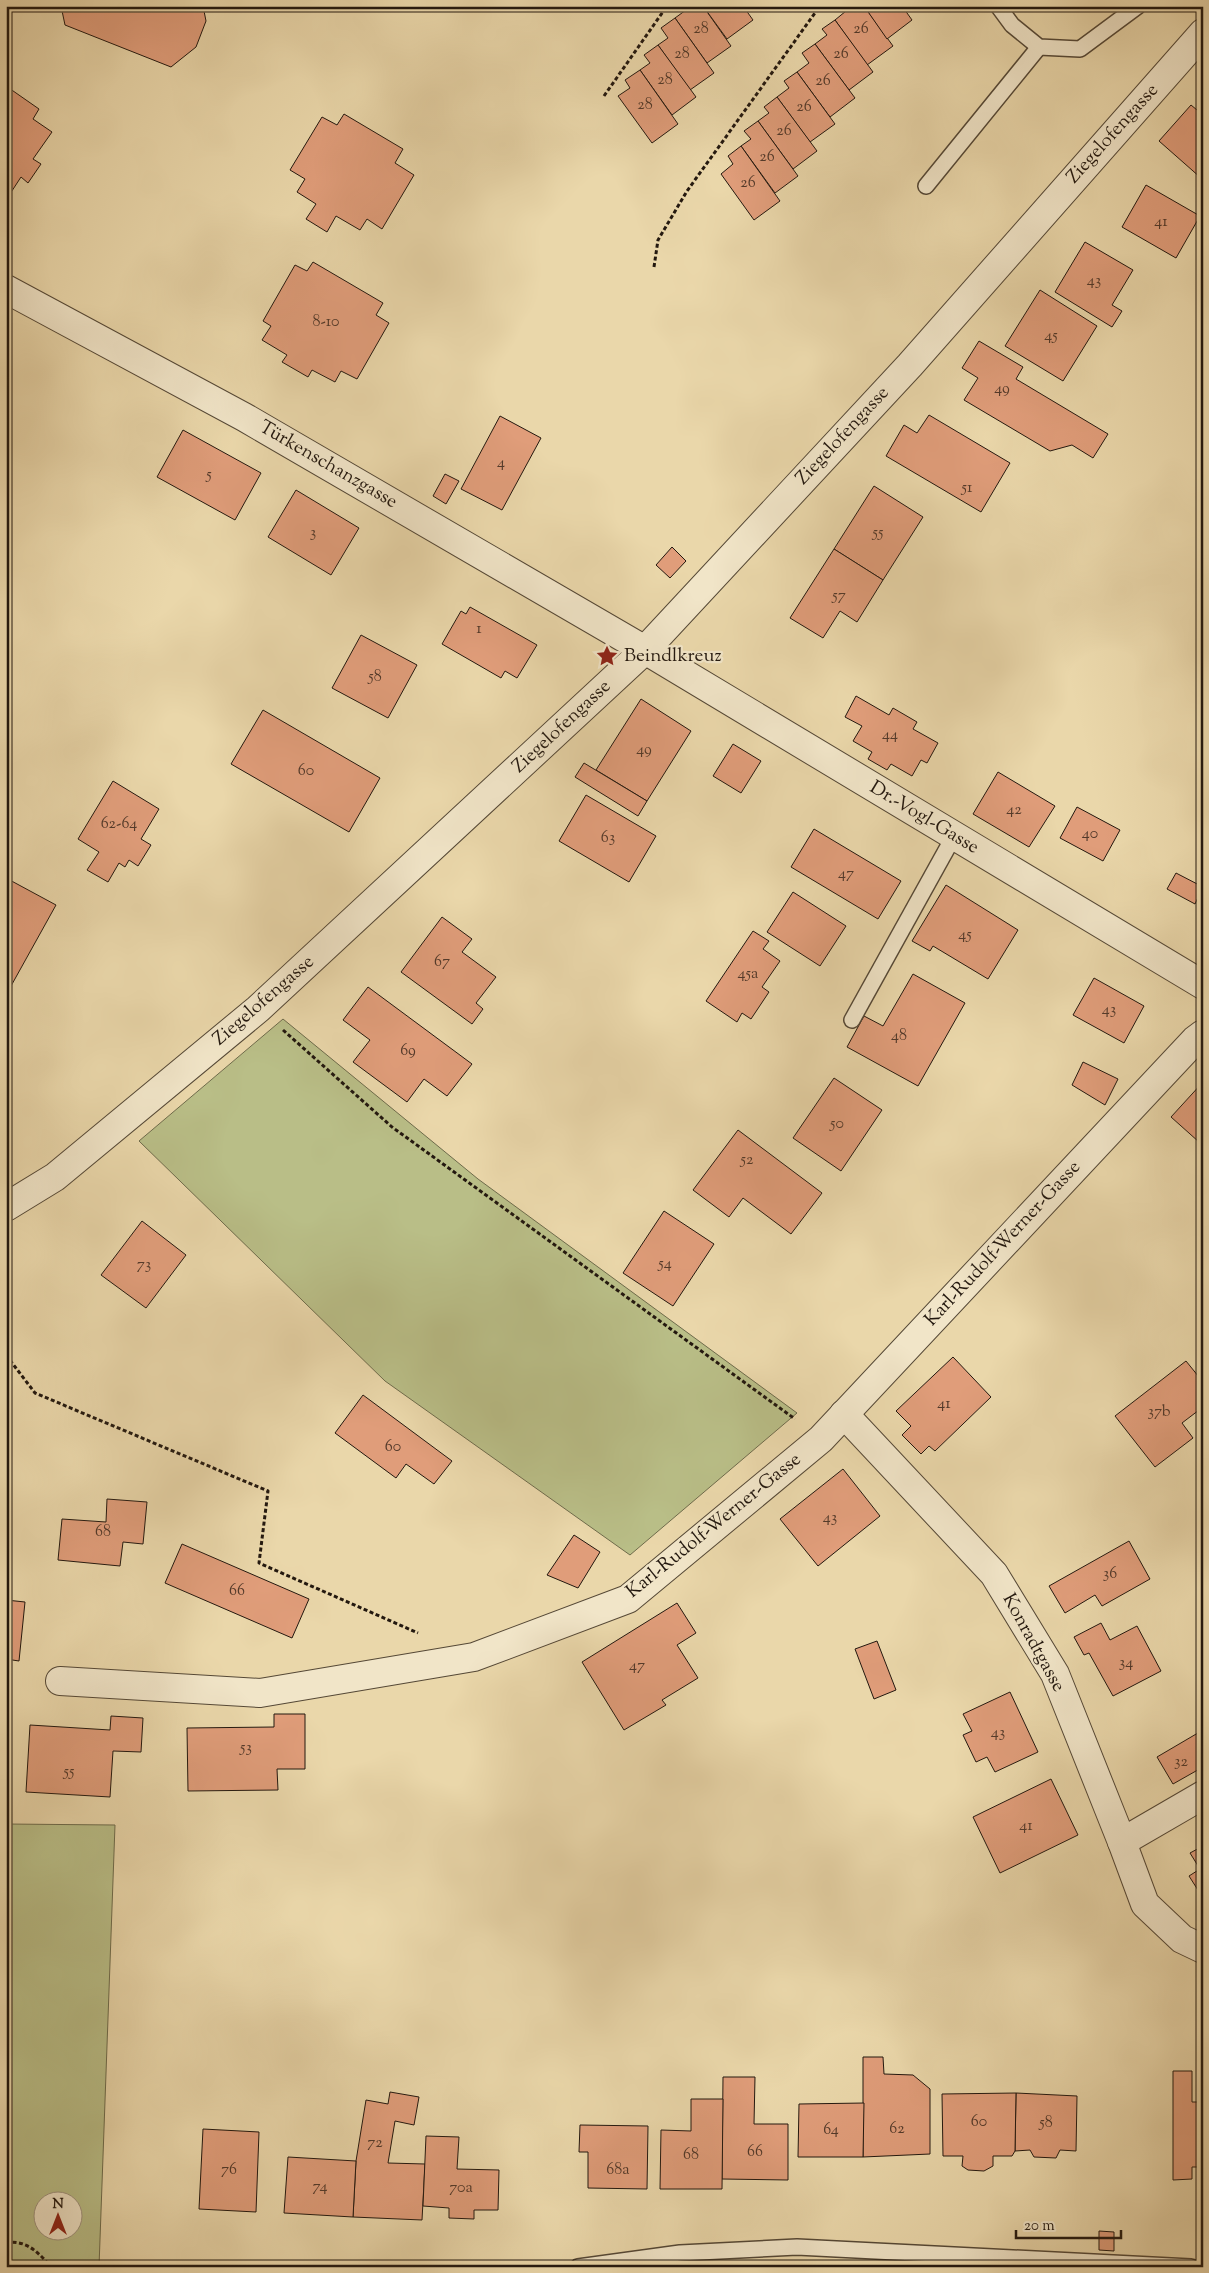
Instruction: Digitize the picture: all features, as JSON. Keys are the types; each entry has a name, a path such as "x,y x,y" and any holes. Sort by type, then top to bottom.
{"street":[{"name":"Ziegelofengasse","path":"6,1207 55,1177 258,1009 645,650 910,365 1203,32"},
{"name":"Türkenschanzgasse","path":"6,289 244,417 645,650"},
{"name":"Dr.-Vogl-Gasse","path":"645,650 1203,985"},
{"name":"Karl-Rudolf-Werner-Gasse","path":"60,1680 260,1693 474,1657 628,1599 821,1439 1195,1040 1203,1034"},
{"name":"Konradtgasse","path":"844,1414 994,1574 1055,1674 1145,1904 1182,1939 1203,1949"},
{"path":"1122,1842 1203,1795"}],"lane":[{"path":"998,6 1012,25 1039,47 1080,49 1138,6"},
{"path":"926,186 1039,47"},
{"path":"852,1020 954,836"},
{"path":"578,2267 680,2253 797,2247 1191,2267"}],"path":[{"path":"604,96 667,6"},
{"path":"654,267 658,240 687,191 820,6"},
{"path":"258,1009 392,1127 821,1439"},
{"path":"6,1355 35,1392 268,1491 260,1562 420,1634"},
{"path":"6,2243 14,2241 36,2250 51,2267"}],"green space":[{"path":"283,1019 478,1179 797,1413 630,1555 385,1381 139,1141"},
{"path":"6,1824 115,1825 99,2267 6,2267"}],"building":[{"path":"61,6 203,6 206,21 196,47 171,67 65,25"},
{"path":"683,6 703,6 731,46 707,63 675,18 686,10"},
{"path":"703,6 743,6 753,20 727,39"},
{"path":"843,6 864,6 893,46 867,65 835,20 846,11"},
{"path":"864,6 902,6 912,20 887,39"},
{"path":"675,18 714,73 690,90 658,45 668,38 661,28"},
{"path":"835,20 873,72 849,90 815,44 827,35 822,29"},
{"path":"815,44 855,98 830,117 797,72 809,63 802,53"},
{"path":"658,45 696,97 672,115 640,70 650,63 644,55"},
{"path":"640,70 678,124 652,143 618,96 630,88 625,80"},
{"path":"797,72 835,124 810,142 777,97 789,88 784,81"},
{"path":"6,86 39,109 33,119 52,132 33,159 41,164 28,183 21,177 6,200"},
{"path":"777,97 817,151 793,169 758,121 769,113 764,107"},
{"path":"1191,105 1203,115 1201,178 1159,141"},
{"path":"344,114 403,149 395,163 414,175 382,229 367,219 360,230 336,216 327,232 306,219 316,204 297,192 305,179 290,170 322,117 337,125"},
{"path":"758,121 798,176 775,193 741,146 751,139 744,131"},
{"path":"741,146 780,201 754,220 721,174 733,164 728,156"},
{"path":"1146,185 1200,216 1176,258 1122,227"},
{"path":"1085,242 1133,270 1112,305 1122,311 1112,327 1055,292"},
{"path":"313,262 383,303 376,315 389,323 357,379 341,371 335,382 312,370 308,377 282,362 287,355 262,340 271,326 263,321 295,265 307,271"},
{"path":"1040,290 1097,326 1063,381 1005,346"},
{"path":"979,341 1023,367 1016,379 1108,434 1093,458 1072,445 1050,451 964,400 978,378 962,368"},
{"path":"929,415 1010,463 981,512 886,456 904,425 917,433"},
{"path":"500,416 541,438 502,510 461,489"},
{"path":"183,430 261,473 235,520 157,477"},
{"path":"445,474 459,481 446,504 433,496"},
{"path":"874,486 923,517 883,580 834,549"},
{"path":"296,490 359,528 331,575 268,537"},
{"path":"672,547 686,561 670,578 656,565"},
{"path":"834,549 883,580 857,622 840,611 823,638 790,618"},
{"path":"470,607 537,645 517,678 505,671 501,678 442,644 461,611 466,614"},
{"path":"361,635 417,665 388,718 332,688"},
{"path":"856,696 889,715 893,708 917,722 913,729 938,743 927,763 921,760 912,776 891,764 887,770 868,759 872,752 853,741 862,726 845,717"},
{"path":"641,699 691,731 647,801 596,770"},
{"path":"263,710 380,778 349,832 231,764"},
{"path":"733,744 761,761 741,793 713,776"},
{"path":"584,763 647,801 638,816 575,777"},
{"path":"998,772 1055,806 1029,847 973,814"},
{"path":"113,781 159,809 141,839 151,845 138,866 129,860 125,867 119,863 108,882 87,870 99,852 78,839"},
{"path":"586,795 656,836 629,882 559,841"},
{"path":"1077,807 1120,830 1103,861 1060,838"},
{"path":"814,829 901,881 878,919 791,867"},
{"path":"1176,873 1203,887 1195,904 1167,889"},
{"path":"6,878 56,905 6,995"},
{"path":"946,885 1018,930 988,979 933,946 930,951 912,941"},
{"path":"793,892 846,926 820,966 767,932"},
{"path":"442,917 472,939 462,952 496,977 476,1003 483,1009 472,1024 401,972"},
{"path":"753,931 769,941 763,949 780,961 762,987 769,992 751,1019 742,1013 737,1022 706,1001"},
{"path":"913,974 965,1003 918,1086 847,1047 864,1016 883,1026"},
{"path":"1094,978 1144,1006 1124,1043 1073,1015"},
{"path":"368,987 472,1064 447,1096 424,1079 407,1102 353,1062 370,1040 343,1020"},
{"path":"1083,1062 1118,1079 1105,1105 1072,1085"},
{"path":"834,1078 882,1110 841,1171 793,1138"},
{"path":"1203,1082 1203,1138 1199,1142 1171,1117"},
{"path":"738,1130 822,1193 791,1234 743,1198 729,1217 693,1190"},
{"path":"664,1211 714,1244 673,1306 623,1273"},
{"path":"142,1221 186,1255 146,1308 101,1275"},
{"path":"953,1357 991,1397 935,1451 929,1446 921,1454 902,1435 911,1426 896,1411"},
{"path":"1186,1361 1203,1382 1203,1407 1182,1423 1193,1438 1155,1467 1115,1416"},
{"path":"363,1395 452,1461 434,1484 406,1464 396,1478 335,1433"},
{"path":"843,1469 880,1516 818,1566 780,1519"},
{"path":"107,1499 147,1502 143,1544 123,1542 120,1566 58,1560 62,1519 106,1522"},
{"path":"574,1535 600,1552 578,1588 547,1575"},
{"path":"1129,1541 1150,1579 1102,1606 1095,1595 1065,1613 1049,1586"},
{"path":"182,1544 309,1599 292,1638 165,1583"},
{"path":"6,1600 25,1602 19,1661 6,1659"},
{"path":"677,1603 696,1633 677,1645 698,1678 662,1700 666,1705 624,1730 582,1662"},
{"path":"1101,1623 1110,1640 1137,1626 1161,1671 1113,1696 1089,1653 1084,1655 1074,1637"},
{"path":"877,1641 896,1690 874,1699 855,1649"},
{"path":"1010,1692 1038,1752 995,1772 987,1757 976,1762 963,1735 972,1731 963,1714"},
{"path":"274,1714 305,1714 305,1769 277,1769 278,1790 188,1791 187,1728 274,1727"},
{"path":"111,1716 143,1718 141,1752 113,1751 110,1797 26,1792 30,1725 110,1730"},
{"path":"1203,1730 1203,1767 1173,1784 1157,1757"},
{"path":"1051,1779 1078,1835 1000,1873 973,1817"},
{"path":"1203,1846 1203,1898 1189,1876 1200,1869 1190,1853"},
{"path":"863,2057 883,2057 884,2074 913,2075 930,2089 930,2154 863,2157"},
{"path":"1173,2071 1192,2071 1192,2102 1203,2102 1203,2167 1192,2167 1192,2179 1173,2180"},
{"path":"723,2077 755,2077 754,2124 788,2124 788,2180 722,2179"},
{"path":"390,2092 419,2097 414,2125 395,2121 388,2163 425,2164 422,2220 353,2217 356,2161 366,2100 388,2104"},
{"path":"1016,2093 1077,2096 1076,2151 1060,2150 1056,2158 1034,2157 1030,2150 1015,2151"},
{"path":"1016,2093 1015,2151 1012,2156 993,2156 993,2166 984,2171 968,2170 962,2166 963,2156 943,2156 942,2094"},
{"path":"691,2099 723,2099 722,2189 660,2189 661,2130 691,2131"},
{"path":"864,2103 863,2157 798,2157 799,2104"},
{"path":"580,2125 648,2126 647,2189 588,2188 588,2152 579,2152"},
{"path":"203,2129 259,2132 256,2212 199,2209"},
{"path":"426,2136 459,2137 457,2169 499,2170 498,2210 474,2210 474,2219 449,2218 449,2208 423,2206"},
{"path":"288,2157 356,2161 353,2217 284,2213"},
{"path":"1099,2231 1114,2232 1114,2251 1099,2250"}],"place":[{"name":"Beindlkreuz","path":"607,656"}]}
